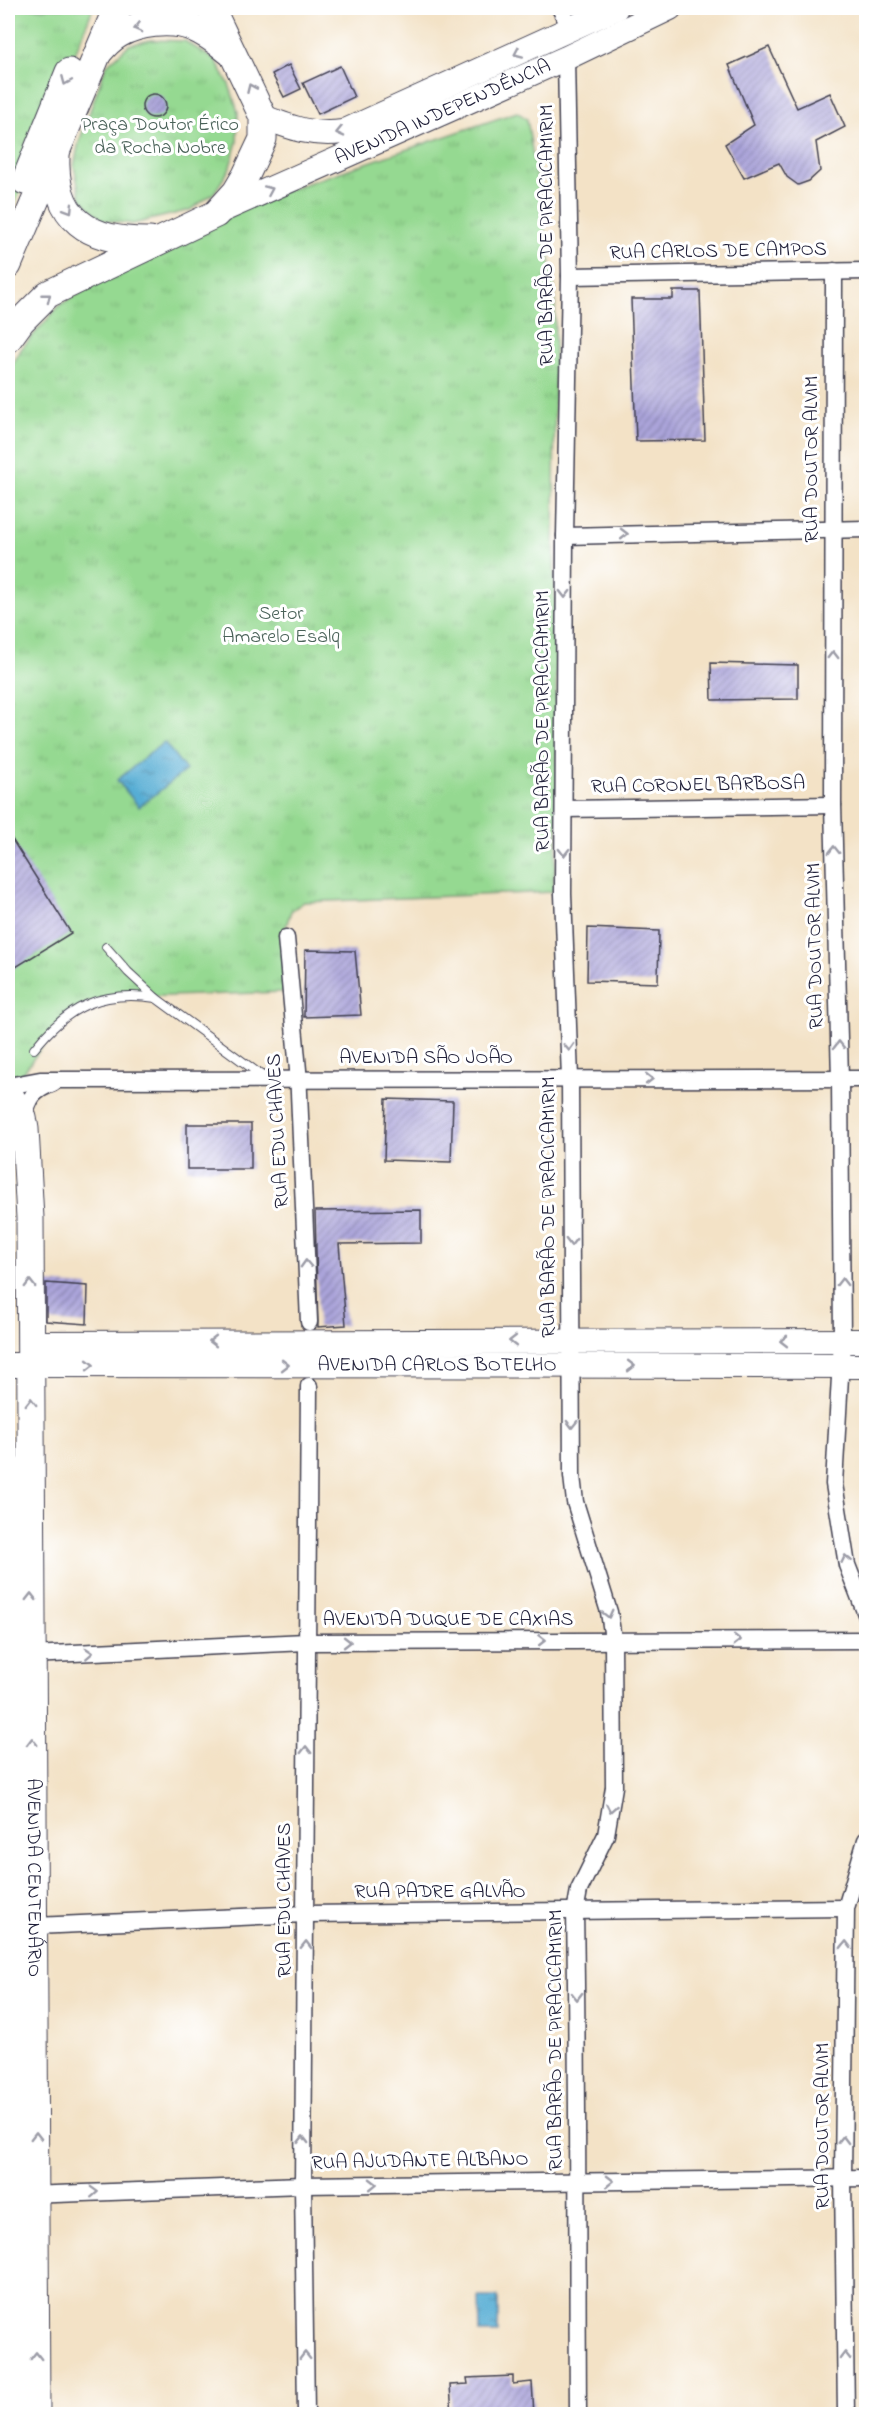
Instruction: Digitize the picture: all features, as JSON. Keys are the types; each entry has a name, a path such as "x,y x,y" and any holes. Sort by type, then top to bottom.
{"highway":[{"path":"8,228 53,110 97,8"},
{"path":"8,265 117,8"},
{"path":"8,339 21,321 48,294 216,213 236,192 263,139 264,117 248,82 230,52 211,8"},
{"path":"95,56 119,34 143,26 163,24 190,27 211,37 230,52"},
{"path":"56,153 58,186 68,208 82,226 115,240 155,241"},
{"path":"8,1092 23,1118"},
{"name":"AVENIDA CENTENÁRIO","path":"23,1118 28,1158 16,1648 18,1922 23,2195 36,2415"},
{"name":"AVENIDA CENTENÁRIO","path":"8,1468 16,1648"},
{"name":"AVENIDA CENTENÁRIO","path":"12,2415 23,2195"}],"main road":[{"name":"AVENIDA INDEPENDÊNCIA","path":"264,117 298,130 322,135 343,132 616,8"},
{"path":"566,58 564,50 566,44 629,8"},
{"name":"AVENIDA INDEPENDÊNCIA","path":"216,213 566,58 670,8"},
{"name":"AVENIDA CARLOS BOTELHO","path":"23,1358 571,1342 867,1341"},
{"name":"AVENIDA CARLOS BOTELHO","path":"23,1358 867,1366"}],"street":[{"path":"560,8 571,29"},
{"name":"RUA BARÃO DE PIRACICAMIRIM","path":"566,58 570,276 565,536 563,894 570,1078 572,1476 575,1502 609,1612 613,1640 614,1787 606,1835 579,1890 575,1912 578,2080 576,2181 578,2415"},
{"name":"RUA DOUTOR ALVIM","path":"834,271 833,805 840,1079 842,1341 834,1484 846,1565 867,1614"},
{"name":"RUA CARLOS DE CAMPOS","path":"570,276 867,271"},
{"path":"565,536 867,529"},
{"name":"RUA CORONEL BARBOSA","path":"564,810 833,805"},
{"name":"RUA EDU CHAVES","path":"286,938 298,1080 309,1322"},
{"name":"AVENIDA SÃO JOÃO","path":"8,1086 40,1080 266,1081 570,1078 867,1080"},
{"path":"23,1118 30,1099 37,1089 57,1081"},
{"name":"RUA EDU CHAVES","path":"306,2415 303,2185 309,1386"},
{"name":"AVENIDA DUQUE DE CAXIAS","path":"16,1648 306,1642 867,1640"},
{"name":"RUA DOUTOR ALVIM","path":"846,2415 843,2178 846,1908 867,1840"},
{"name":"RUA PADRE GALVÃO","path":"18,1922 306,1914 846,1908"},
{"name":"RUA AJUDANTE ALBANO","path":"23,2195 303,2185 867,2178"}],"lane":[{"path":"106,947 156,998 265,1077 266,1081"},
{"path":"34,1049 49,1030 92,1000 111,995 134,994 156,998"}],"green space":[{"path":"8,8 93,8 8,222"},
{"name":"Praça Doutor Érico da Rocha Nobre","path":"151,40 185,41 215,60 229,84 238,112 237,142 229,170 214,193 190,210 133,224 102,220 81,199 74,166 79,142 106,66 129,45"},
{"name":"Setor Amarelo Esalq","path":"517,112 527,119 555,292 554,551 558,822 553,892 304,902 291,911 285,929 284,992 110,998 93,1004 77,1012 50,1037 8,1096 8,373 22,348 61,304 216,214"}],"water":[{"path":"164,742 186,770 139,807 117,780"},
{"path":"479,2297 498,2297 498,2333 480,2333"}],"building":[{"path":"769,47 797,108 830,93 845,127 816,142 820,171 809,181 798,185 787,177 779,163 744,178 725,144 754,125 729,65"},
{"path":"289,65 301,89 284,97 272,74"},
{"path":"340,66 354,97 318,114 303,83"},
{"path":"154,94 163,97 166,106 163,115 154,118 145,115 142,106 145,97"},
{"path":"673,291 700,291 705,440 636,441 631,299 673,299"},
{"path":"711,663 798,665 798,699 712,700"},
{"path":"8,833 71,933 8,972"},
{"path":"588,928 659,931 658,983 587,981"},
{"path":"305,950 355,951 361,1015 304,1017"},
{"path":"386,1099 453,1101 451,1162 384,1160"},
{"path":"187,1124 251,1124 251,1169 187,1169"},
{"path":"421,1210 421,1243 339,1244 346,1325 318,1327 315,1211"},
{"path":"46,1283 88,1286 87,1324 46,1321"},
{"path":"513,2376 513,2384 532,2382 534,2415 452,2415 450,2385 468,2384 467,2378"}]}
